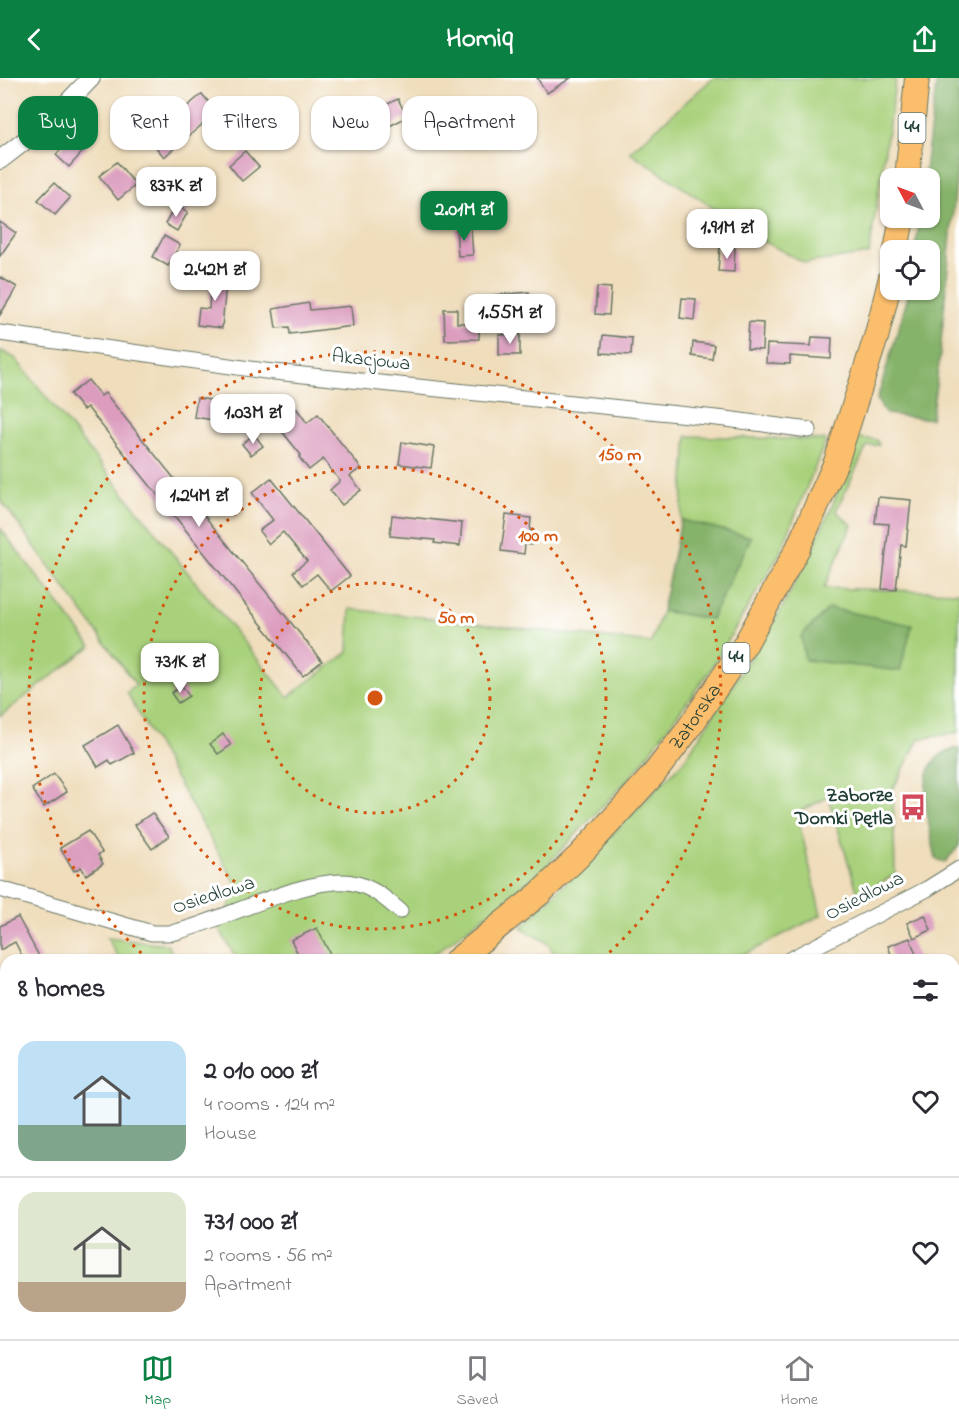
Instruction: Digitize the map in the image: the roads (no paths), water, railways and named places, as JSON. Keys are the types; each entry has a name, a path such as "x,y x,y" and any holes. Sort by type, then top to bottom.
{"main road":[{"name":"44","path":"908,168 916,78"},
{"name":"Zatorska","path":"473,954 579,856 653,775 687,731 746,643 798,548 836,462 885,300"}],"street":[{"path":"0,160 28,140 61,111 91,78"},
{"name":"Akacjowa","path":"0,333 265,371 726,419 809,430"},
{"name":"Osiedlowa","path":"801,954 934,885 959,869"},
{"name":"Osiedlowa","path":"0,889 152,933 177,932 312,885 338,882 352,883 376,891 400,911"}],"place":[{"name":"Zaborze Domki Pętla","path":"913,807"}]}
